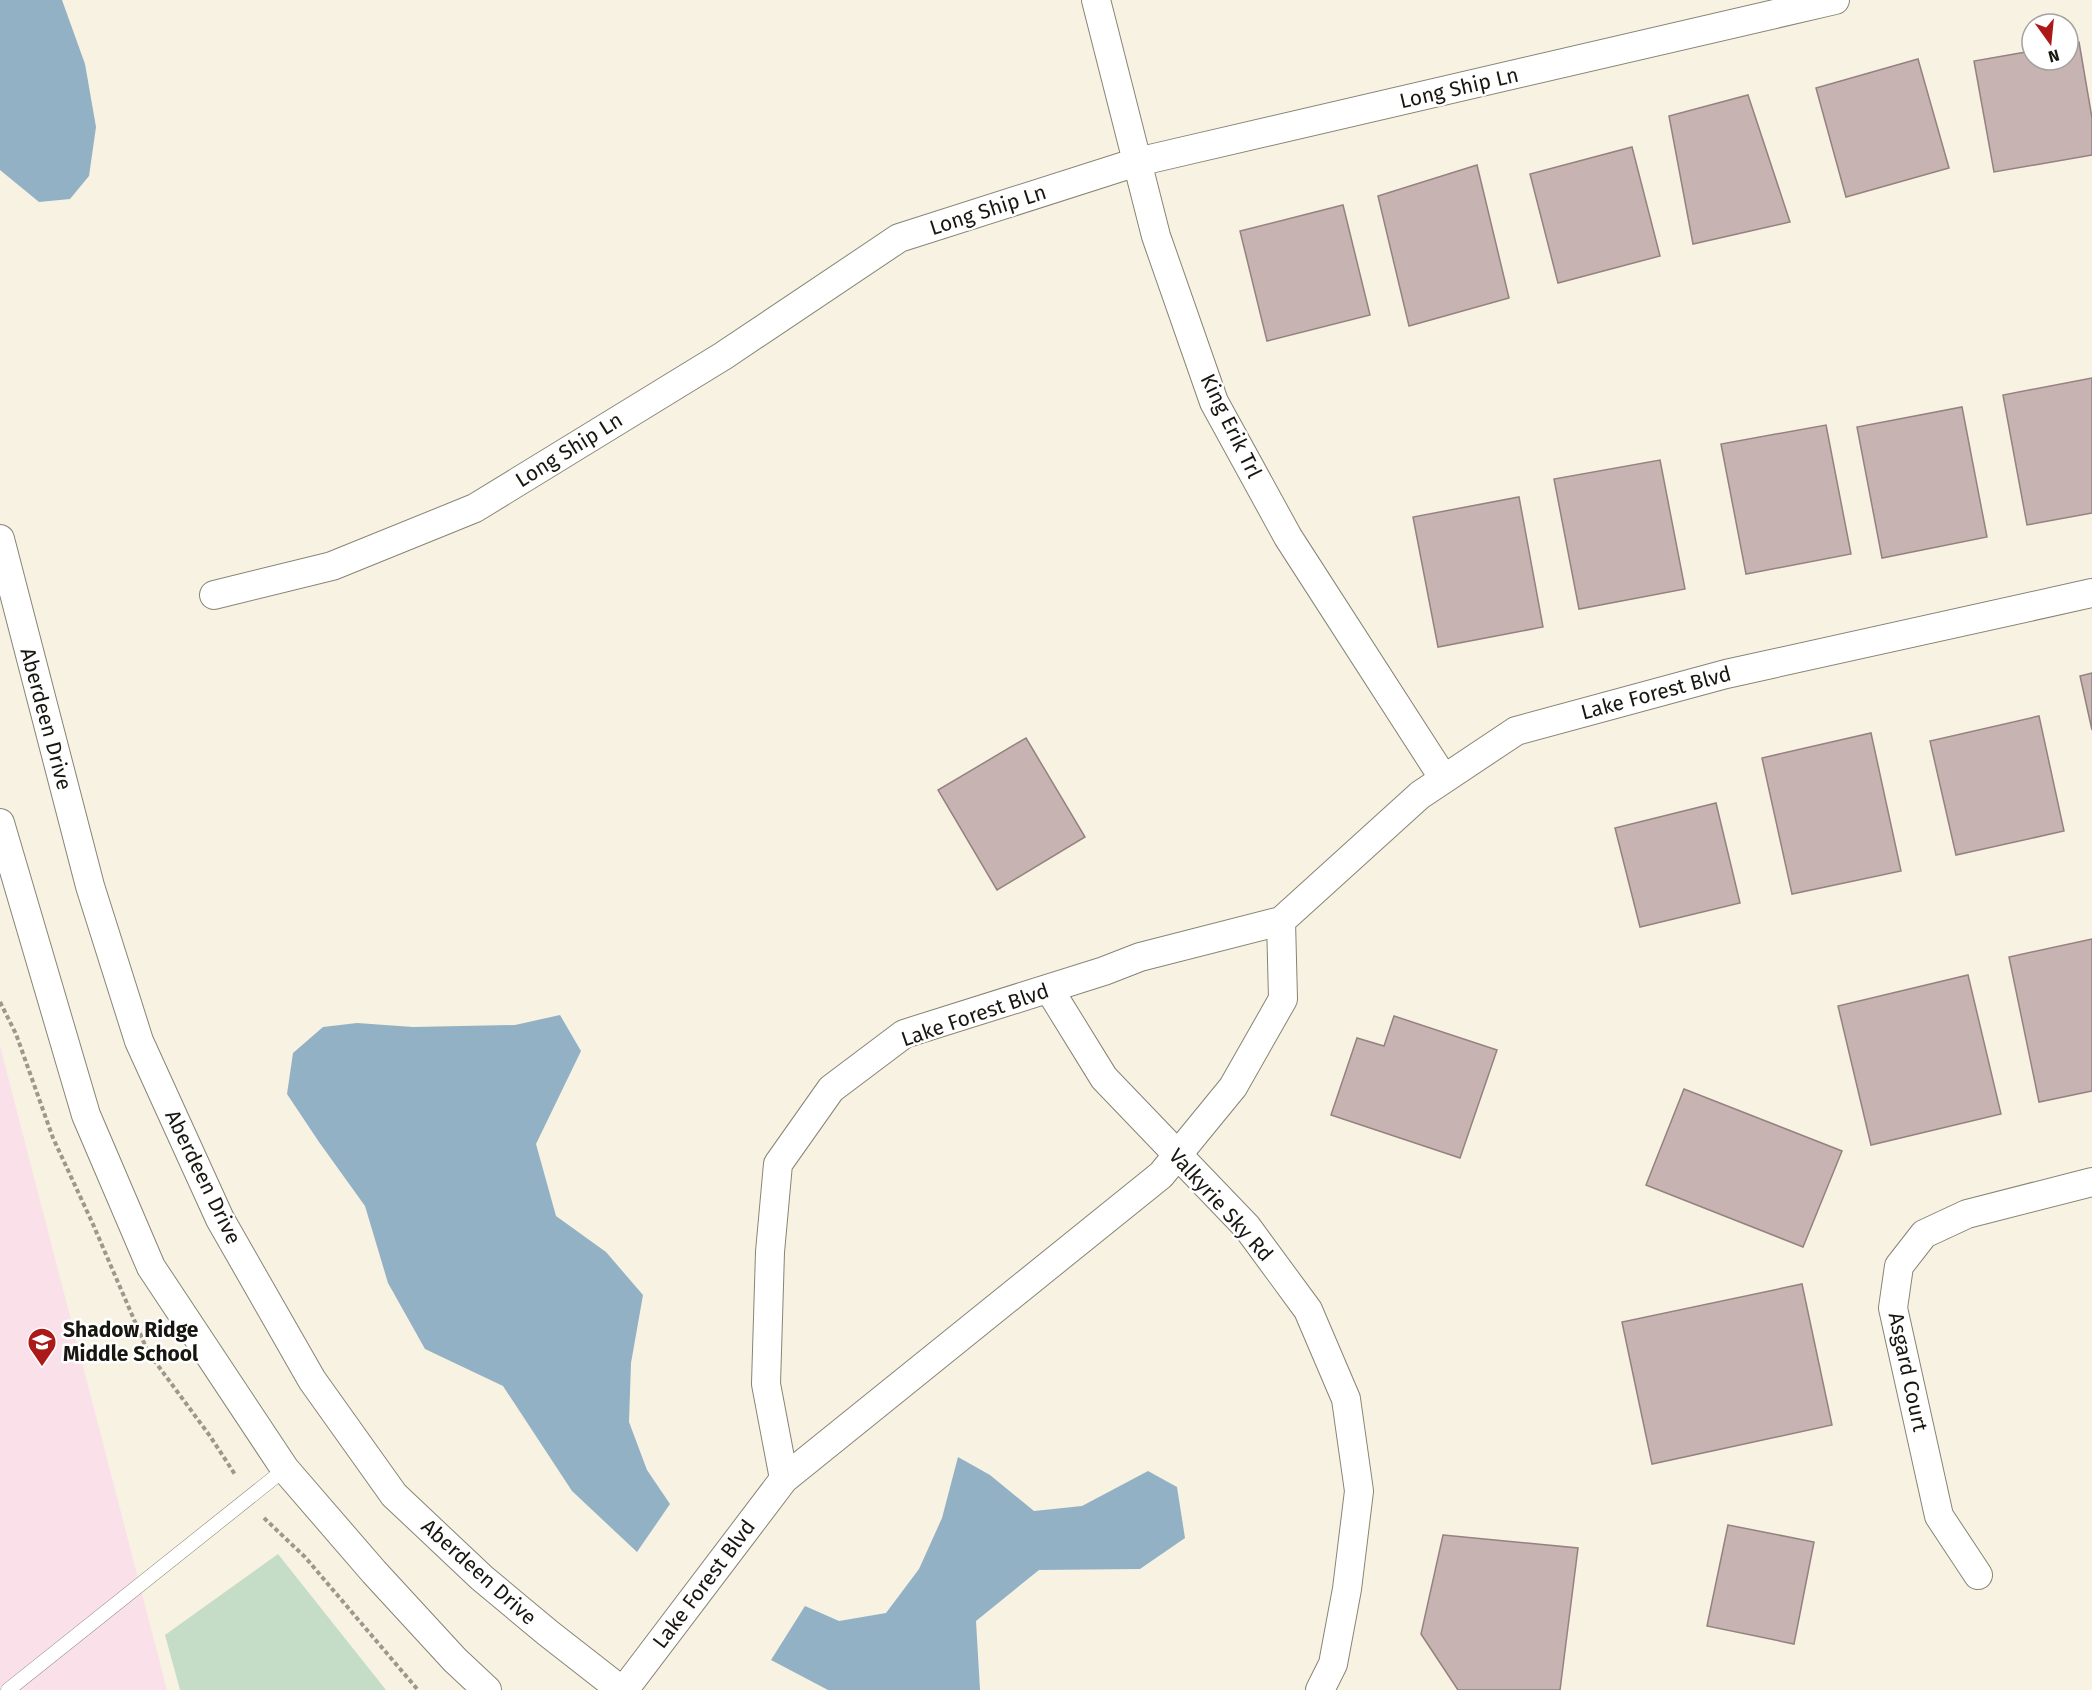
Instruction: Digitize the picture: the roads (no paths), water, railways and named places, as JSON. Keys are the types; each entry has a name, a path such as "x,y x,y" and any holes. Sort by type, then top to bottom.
{"street":[{"name":"King Erik Trl","path":"1096,0 1156,236 1214,402 1288,537 1444,779"},
{"name":"Long Ship Ln","path":"214,595 332,566 475,508 723,356 899,238 1137,162 1834,0"},
{"name":"Aberdeen Drive","path":"1,553 90,886 139,1041 220,1220 312,1380 394,1495 482,1578 548,1633 623,1690"},
{"name":"Lake Forest Blvd","path":"784,1479 766,1384 770,1252 778,1164 831,1089 904,1034 1048,989 1140,957 1281,921 1420,795 1516,731 1726,674 2092,593"},
{"path":"0,823 86,1115 151,1266 285,1469 390,1589 455,1660 487,1690"},
{"name":"Lake Forest Blvd","path":"623,1690 784,1479 1161,1175 1233,1087 1283,999 1281,921"},
{"name":"Valkyrie Sky Rd","path":"1048,989 1104,1078 1247,1227 1308,1310 1346,1399 1359,1491 1347,1589 1334,1664 1320,1690"},
{"name":"Asgard Court","path":"1978,1575 1939,1516 1893,1308 1899,1266 1924,1234 1967,1214 2092,1182"}],"lane":[{"path":"8,1690 285,1469"}],"water":[{"path":"0,0 62,0 85,64 96,127 89,176 70,199 39,202 0,170"},
{"path":"560,1015 581,1051 536,1144 556,1216 606,1252 643,1295 631,1363 629,1422 647,1470 670,1504 637,1552 572,1491 503,1386 425,1349 388,1283 365,1206 287,1094 293,1053 323,1027 357,1023 413,1027 515,1025"},
{"path":"958,1457 990,1475 1034,1511 1082,1506 1148,1471 1177,1487 1185,1538 1140,1569 1039,1570 976,1621 980,1690 828,1690 771,1660 805,1606 839,1621 886,1613 919,1569 942,1518"}],"place":[{"name":"Shadow Ridge Middle School","path":"42,1368"}]}
